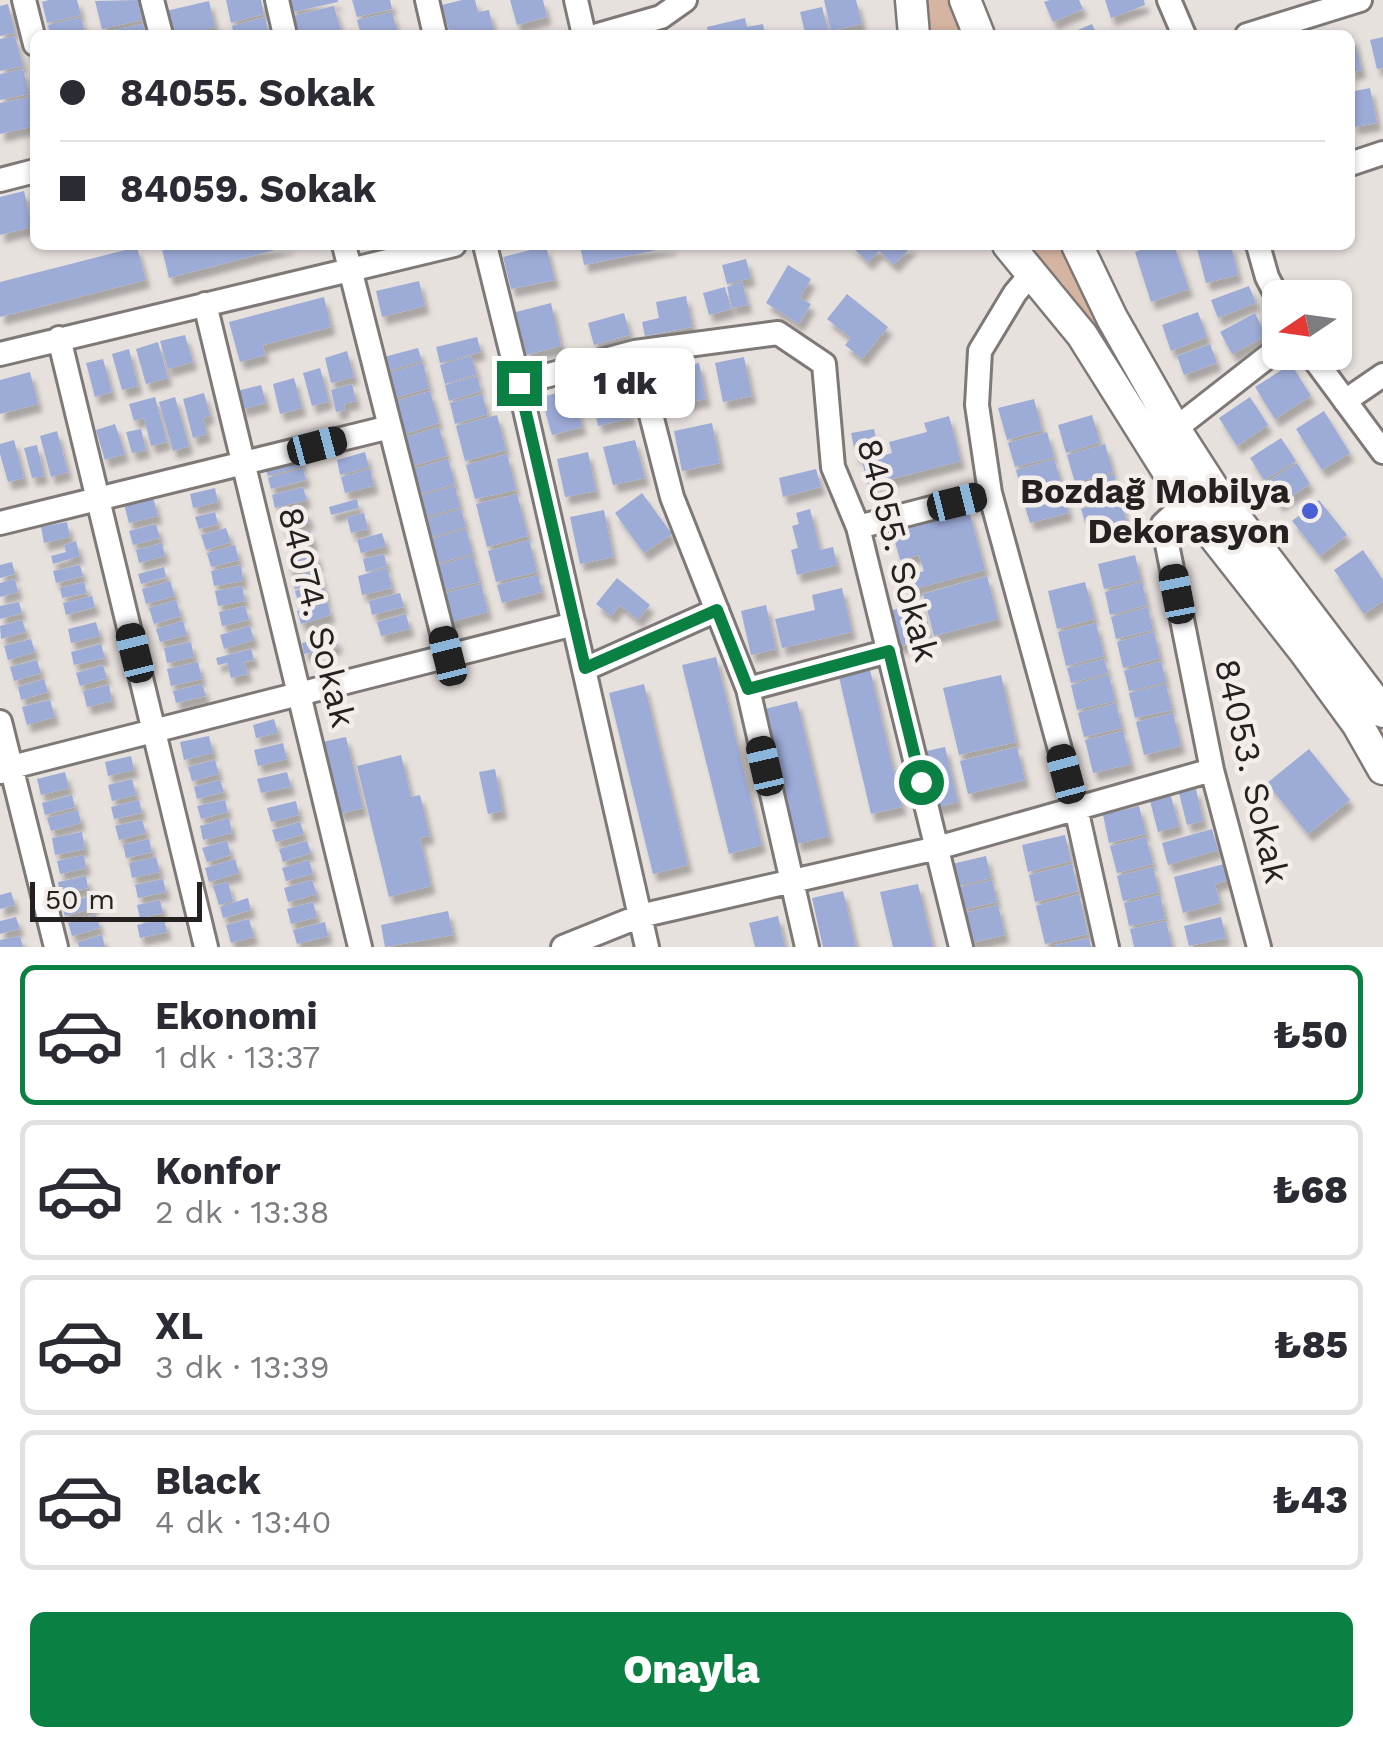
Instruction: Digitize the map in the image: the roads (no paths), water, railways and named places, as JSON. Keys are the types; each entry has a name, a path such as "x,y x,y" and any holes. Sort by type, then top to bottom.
{"main road":[{"path":"911,0 914,30"},
{"path":"965,0 977,30"},
{"path":"1012,250 1082,336 1187,502 1304,651 1358,725 1383,769"},
{"path":"1079,250 1112,318 1213,488 1383,712"}],"street":[{"path":"24,0 32,30"},
{"path":"152,0 161,30"},
{"path":"277,0 285,30"},
{"path":"427,0 434,30"},
{"path":"576,0 583,30"},
{"path":"616,30 661,17 685,0"},
{"path":"1169,0 1182,30"},
{"path":"1264,30 1360,0"},
{"path":"1355,162 1383,152"},
{"path":"0,180 30,173"},
{"path":"345,250 448,656"},
{"path":"0,354 433,250"},
{"path":"486,250 647,947"},
{"path":"1259,250 1269,280"},
{"path":"1032,273 1015,293 980,351 977,405 990,493 1076,808 1107,947"},
{"name":"84074. Sokak","path":"205,304 360,947"},
{"name":"84055. Sokak","path":"519,383 635,352 778,334 824,364 833,467 858,528 961,947"},
{"path":"59,338 206,947"},
{"path":"635,352 672,496 748,689 807,947"},
{"path":"1175,429 1262,361"},
{"path":"1323,370 1383,452"},
{"path":"1345,401 1383,375"},
{"path":"0,523 390,427"},
{"path":"858,528 990,493"},
{"name":"84053. Sokak","path":"1187,502 1163,524 1212,770 1259,947"},
{"path":"585,668 717,610"},
{"path":"6,770 574,624"},
{"path":"748,689 889,651"},
{"path":"0,722 6,770 56,947"},
{"path":"562,947 640,916 938,848 1212,770"}],"place":[{"name":"Bozdağ Mobilya Dekorasyon","path":"1310,511"}]}
